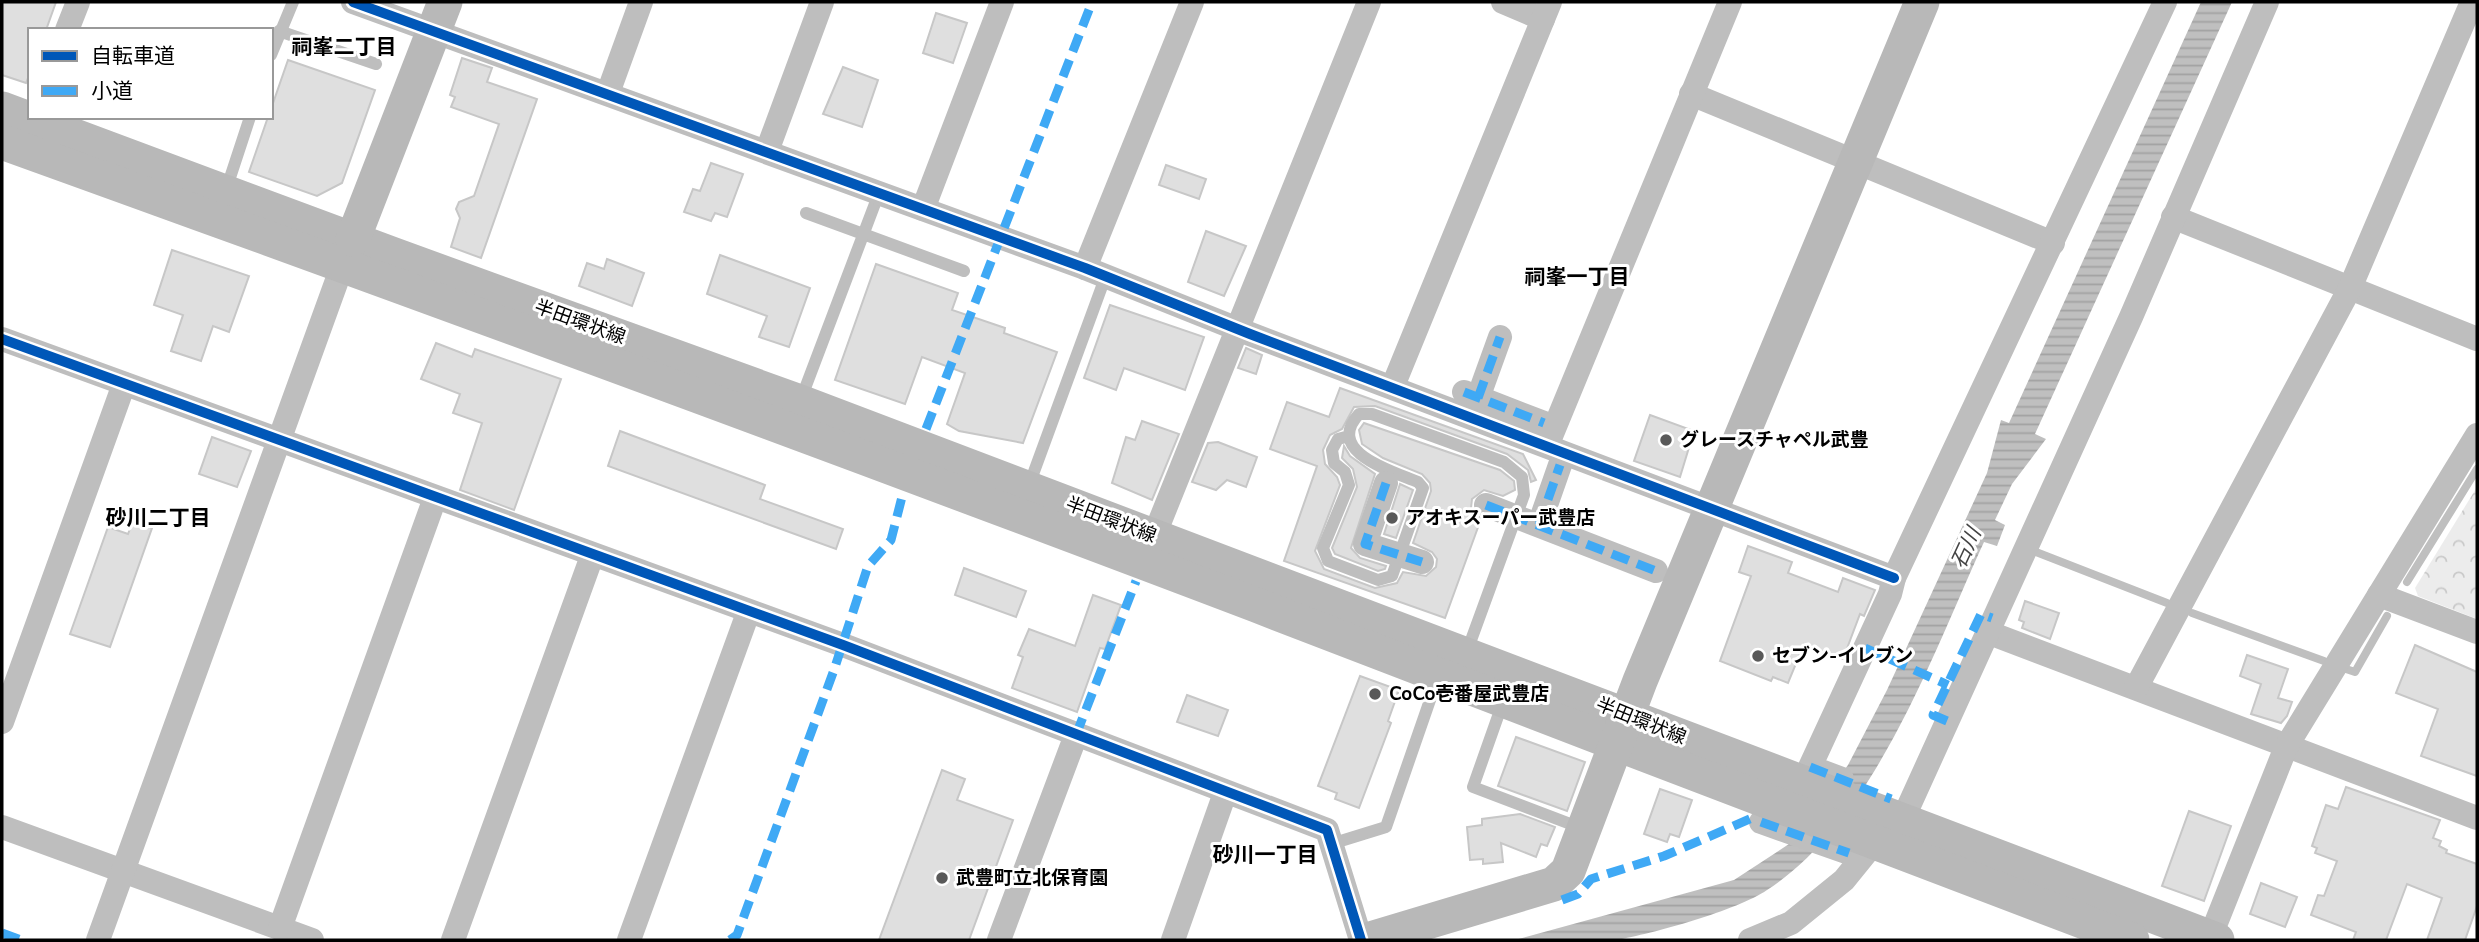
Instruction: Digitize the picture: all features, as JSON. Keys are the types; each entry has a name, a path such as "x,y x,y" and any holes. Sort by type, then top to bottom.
{"main road":[{"path":"1367,940 1553,884 1568,871 1711,510 1922,2"},
{"path":"348,252 439,16"},
{"name":"半田環状線","path":"33,119 225,192 348,252 1438,677 1503,701 1623,730"},
{"name":"半田環状線","path":"2,142 348,252 800,402 1466,654 1623,730 1790,796 1877,828 2214,939"},
{"name":"半田環状線","path":"1877,828 2132,940"}],"street":[{"path":"68,28 78,2"},
{"path":"353,2 439,16 608,93 1550,445"},
{"path":"608,93 642,2"},
{"path":"767,151 822,2"},
{"path":"923,209 1002,2"},
{"path":"1095,273 1192,2"},
{"path":"1154,536 1369,2"},
{"path":"1393,386 1547,10 1503,2"},
{"path":"1527,521 1550,445 1730,2"},
{"path":"1877,828 1790,796 1890,594 1894,578 2165,2"},
{"path":"1749,940 1791,923 1844,880 1877,828 1987,632 2267,2"},
{"path":"2136,688 2350,288 2472,2"},
{"path":"1691,94 2053,243"},
{"path":"2173,217 2477,339"},
{"path":"98,940 348,252"},
{"path":"1500,337 1471,395 1550,445 1610,477 1711,510 1894,578"},
{"path":"2,340 279,439 748,613 843,645 1326,830 1352,891 1362,940"},
{"path":"2,722 124,384"},
{"path":"2214,939 2286,747 2477,435"},
{"path":"1386,483 1364,544 1411,559"},
{"path":"280,929 436,498"},
{"path":"1486,505 1656,571"},
{"path":"453,940 592,556"},
{"path":"2379,595 2477,632"},
{"path":"629,940 748,613"},
{"path":"1987,632 2477,818"},
{"path":"999,940 1076,735"},
{"path":"1173,940 1225,793"},
{"path":"2,827 312,940"}],"lane":[{"path":"273,49 293,2"},
{"path":"279,31 376,64"},
{"path":"225,192 249,119"},
{"path":"800,402 878,193"},
{"path":"806,213 964,271"},
{"path":"1028,488 1095,273"},
{"path":"1349,436 1338,439 1332,450 1334,463 1345,472 1349,485 1323,548 1324,555 1328,561 1378,580 1392,576 1411,559 1423,488 1418,482 1362,458 1349,436 1351,423 1359,414 1372,414 1504,462 1522,477 1527,521 1466,654"},
{"path":"1331,844 1386,827 1438,677"},
{"path":"1503,701 1473,787 1585,830"}],"green space":[{"path":"2477,487 2477,619 2418,596 2415,588"}],"water":[{"name":"石川","path":"2201,2 2232,2 2035,434 2046,439 2012,484 1995,520 2005,525 1997,546 1984,542 1896,732 1869,779 1839,822 1805,860 1767,890 1716,913 1616,940 1515,940 1734,880 1789,844 1848,765 1887,690 1987,473 2001,420 2009,423"}],"building":[{"path":"2,2 56,2 47,28 28,28 26,83 2,75"},
{"path":"936,13 967,23 953,63 923,53"},
{"path":"462,58 492,68 487,82 537,99 481,258 451,247 460,218 456,209 459,202 474,196 499,124 451,107 455,97 450,95"},
{"path":"288,60 375,90 342,183 317,196 249,172 267,119 273,119 273,103"},
{"path":"843,67 878,80 862,127 823,114"},
{"path":"711,163 743,174 727,217 715,213 711,221 684,212 693,189 700,191"},
{"path":"1166,165 1206,179 1199,199 1159,185"},
{"path":"1206,231 1246,246 1224,296 1188,282"},
{"path":"172,250 249,276 229,332 213,326 201,361 171,351 183,315 154,305"},
{"path":"720,255 810,288 789,347 759,337 767,316 707,294"},
{"path":"607,259 644,273 632,306 579,286 587,263 604,269"},
{"path":"876,264 958,293 952,310 1005,328 1004,333 1057,352 1023,443 959,431 947,424 965,373 922,357 905,404 835,380"},
{"path":"1110,305 1204,337 1185,390 1124,368 1116,390 1084,378"},
{"path":"436,343 472,357 475,349 561,379 514,510 460,490 482,423 453,413 460,394 421,379"},
{"path":"1246,348 1262,355 1256,374 1238,368"},
{"path":"1340,388 1523,454 1536,480 1531,482 1528,470 1507,454 1375,406 1354,407 1342,429 1330,435 1323,450 1325,464 1337,477 1340,485 1315,551 1324,569 1375,588 1397,583 1403,572 1426,576 1436,567 1437,559 1432,552 1413,543 1431,491 1430,483 1422,474 1383,458 1362,444 1359,430 1364,423 1500,470 1514,481 1515,490 1503,496 1484,490 1472,499 1471,508 1481,519 1445,618 1284,561 1317,466 1270,449 1287,402 1329,417"},
{"name":"グレースチャペル武豊","path":"1650,415 1694,431 1680,477 1634,461"},
{"path":"1142,421 1179,434 1152,500 1112,483 1126,437 1135,440"},
{"path":"620,431 765,485 760,499 843,529 836,549 608,466"},
{"path":"212,437 251,451 237,487 199,474"},
{"path":"1218,442 1257,457 1246,487 1227,480 1216,490 1192,482 1208,443"},
{"path":"1344,446 1350,456 1375,474 1351,548 1360,558 1386,566 1385,569 1378,571 1335,554 1332,548 1357,487 1353,469 1342,458"},
{"path":"1400,484 1413,490 1396,538 1384,534"},
{"path":"133,521 152,528 110,647 70,634 108,527 128,534"},
{"path":"1748,546 1792,562 1788,573 1838,592 1843,578 1875,590 1864,616 1860,614 1843,659 1804,644 1788,683 1773,677 1771,681 1720,661 1751,576 1739,572"},
{"path":"964,568 1026,591 1016,617 955,595"},
{"path":"1093,595 1121,605 1105,649 1100,648 1077,712 1012,688 1023,657 1018,655 1029,629 1075,646"},
{"path":"2025,601 2059,613 2050,639 2022,628 2024,622 2019,620"},
{"path":"2415,645 2477,672 2477,776 2421,756 2438,709 2396,693"},
{"path":"2247,655 2288,669 2278,698 2292,702 2281,723 2251,714 2261,684 2240,676"},
{"path":"1360,676 1399,690 1388,721 1391,723 1359,808 1335,799 1337,793 1318,786"},
{"path":"1187,695 1228,710 1218,736 1177,722"},
{"path":"1516,737 1585,762 1567,811 1498,786"},
{"path":"942,770 965,779 957,800 1013,820 969,940 879,940"},
{"path":"2346,787 2440,820 2433,838 2441,841 2439,846 2447,850 2446,853 2477,864 2477,906 2465,940 2427,940 2442,898 2407,884 2386,940 2353,940 2356,932 2311,915 2318,895 2324,896 2337,861 2315,853 2317,848 2312,846 2326,805 2338,809"},
{"path":"1660,789 1692,800 1679,837 1670,834 1667,842 1644,834"},
{"path":"2189,811 2231,826 2204,901 2162,886"},
{"path":"1520,814 1555,827 1547,846 1541,844 1536,857 1501,843 1503,862 1483,864 1483,859 1470,860 1467,827 1482,825 1482,819"},
{"path":"2261,883 2297,897 2285,927 2250,914"}],"waterway":[{"path":"2407,582 2477,469"},
{"path":"2036,552 2167,603"},
{"path":"2192,613 2324,661"},
{"path":"2346,669 2355,672 2387,616"}],"marked path":[{"path":"926,429 1092,2"},
{"path":"1478,398 1500,337"},
{"path":"1464,392 1544,423"},
{"path":"1539,525 1560,465"},
{"path":"1386,483 1365,544 1422,562"},
{"path":"730,940 737,935 834,670 868,566 891,540 903,493"},
{"path":"1486,505 1656,571"},
{"path":"1076,735 1136,581"},
{"path":"1947,721 1933,715 1981,614 1992,618"},
{"path":"1865,648 1948,685"},
{"path":"1810,767 1891,799"},
{"path":"1562,900 1578,894 1591,879 1664,856 1752,818"},
{"path":"1761,822 1849,853"},
{"path":"2,933 21,940"}],"cycle path":[{"path":"353,2 1085,268 1250,334 1894,578"},
{"path":"2,339 843,645 1327,830 1361,940"}],"place":[{"name":"グレースチャペル武豊","path":"1666,440"},
{"name":"アオキスーパー武豊店","path":"1392,518"},
{"name":"セブン-イレブン","path":"1758,656"},
{"name":"CoCo壱番屋武豊店","path":"1375,694"},
{"name":"武豊町立北保育園","path":"942,878"}],"district":[{"name":"祠峯二丁目","path":"344,47"},
{"name":"祠峯一丁目","path":"1577,277"},
{"name":"砂川二丁目","path":"158,518"},
{"name":"砂川一丁目","path":"1265,855"}]}
